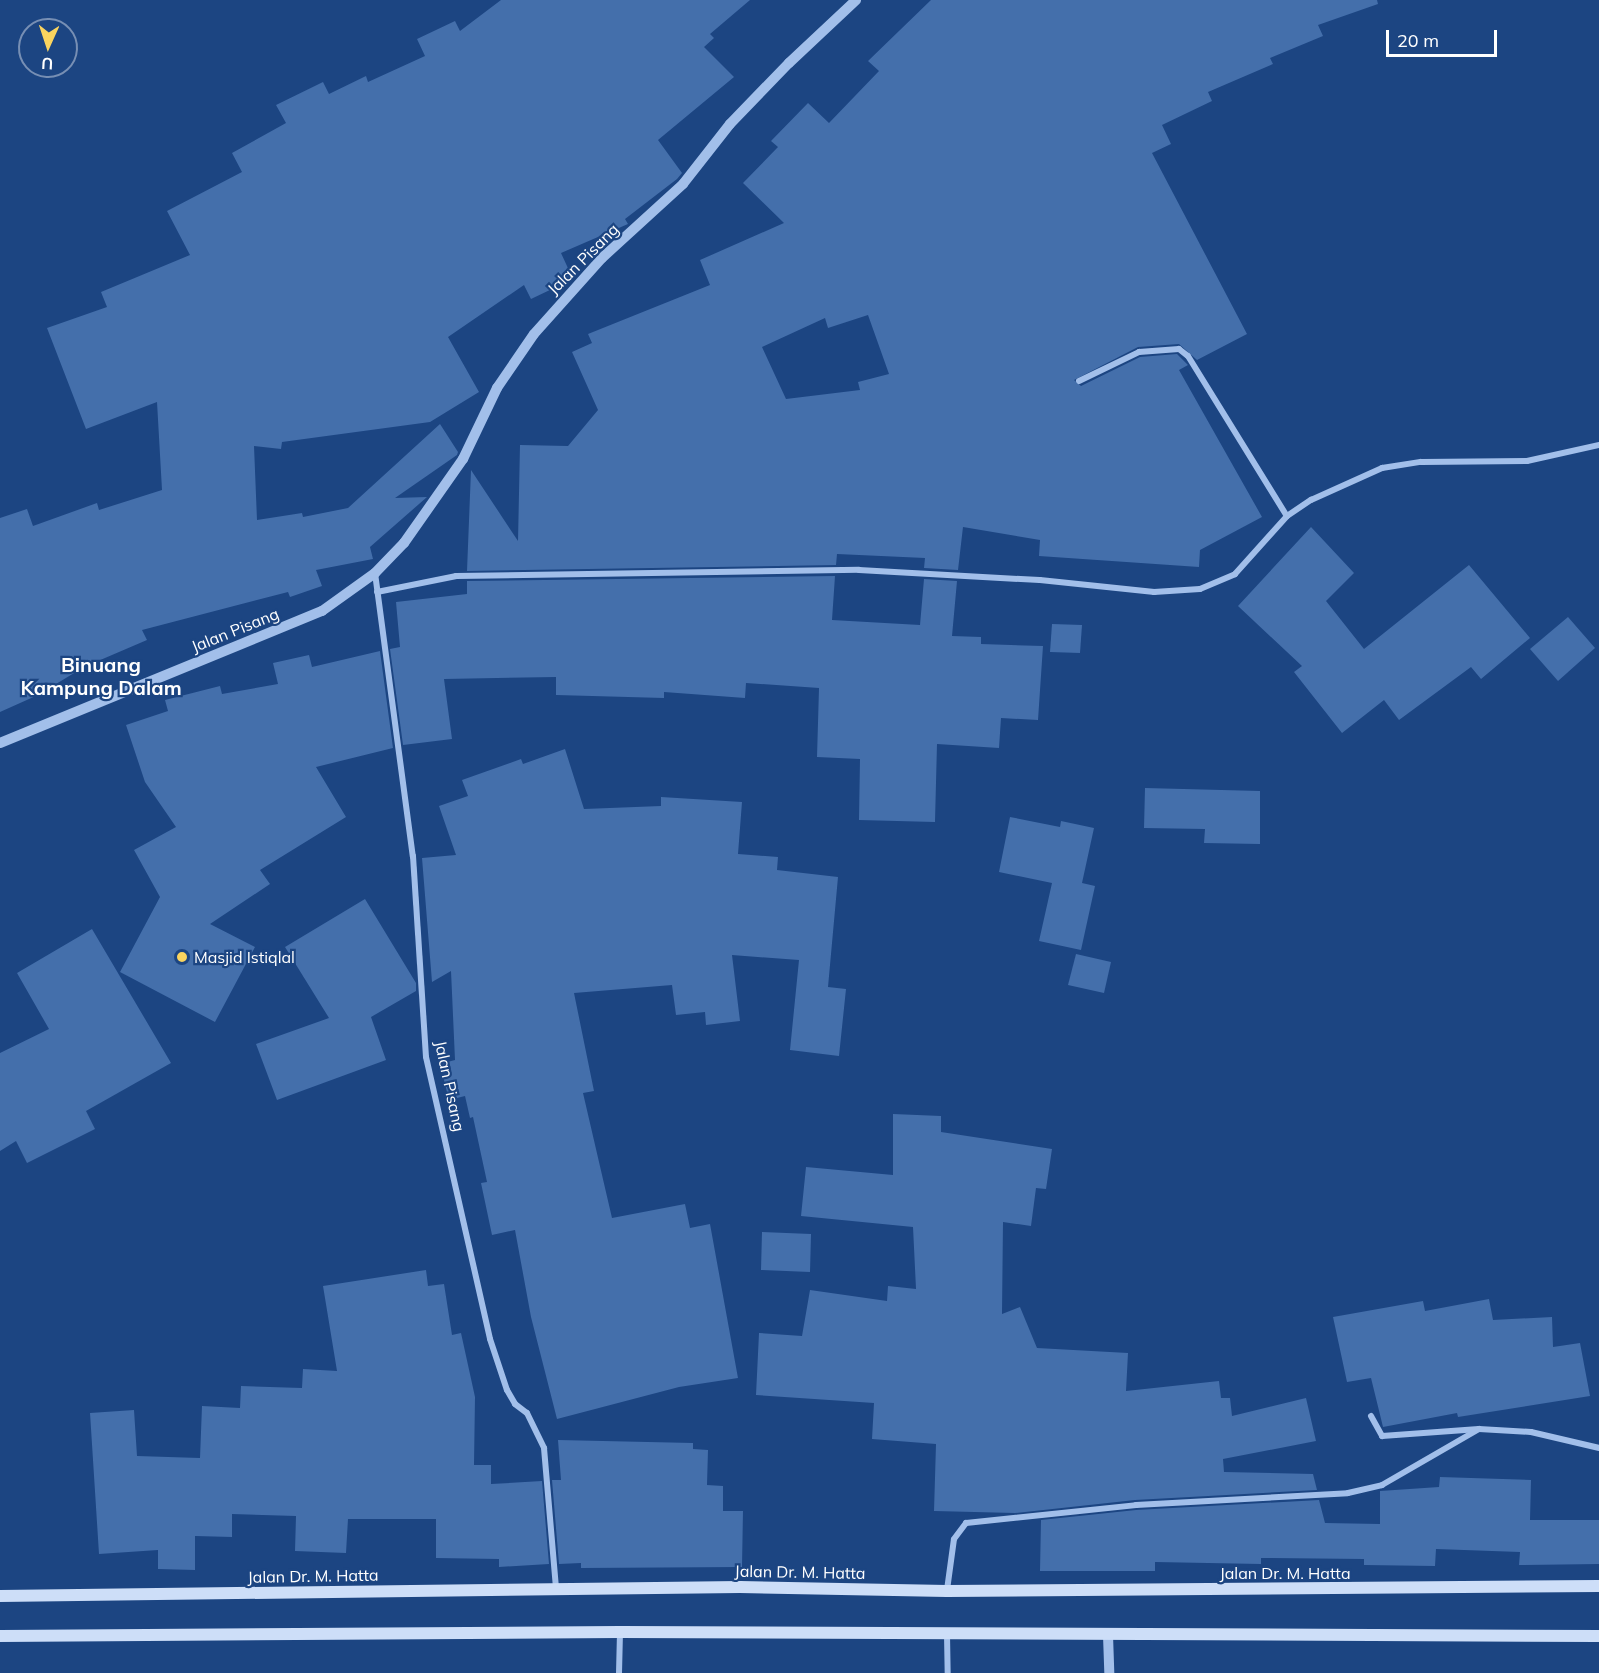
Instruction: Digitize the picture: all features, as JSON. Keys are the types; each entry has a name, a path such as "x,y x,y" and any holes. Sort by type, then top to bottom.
{"main road":[{"name":"Jalan Dr. M. Hatta","path":"0,1596 556,1588 947,1591 1599,1586"},
{"path":"0,1635 620,1632 1599,1636"}],"street":[{"name":"Jalan Pisang","path":"0,743 322,611 375,573 404,543 463,459 497,388 561,302 683,184 730,124 830,21 856,0"},
{"path":"1078,381 1139,352 1179,349 1188,356 1287,516"},
{"path":"377,592 456,576 859,570 1040,580 1154,592 1200,589 1235,574 1287,516 1311,500 1382,468 1421,462 1527,461 1599,445"},
{"name":"Jalan Pisang","path":"375,573 413,856 426,1057 490,1339 507,1390 515,1404 527,1413 544,1448 556,1588"},
{"path":"1371,1416 1382,1436 1479,1429 1531,1432 1599,1448"},
{"path":"947,1591 954,1539 966,1523 1136,1505 1348,1493 1382,1485 1479,1429"},
{"path":"619,1673 620,1632"},
{"path":"947,1634 948,1673"},
{"path":"1108,1635 1108,1673"}],"building":[{"path":"501,0 750,0 710,34 714,38 704,47 734,77 658,140 682,173 677,179 625,219 628,224 561,253 573,279 531,299 524,285 448,337 479,392 430,422 282,442 281,449 254,446 257,520 302,513 303,517 348,508 440,424 458,452 457,455 395,498 427,497 370,547 373,559 316,570 322,586 290,597 288,592 142,630 147,640 84,667 38,695 0,712 0,518 27,509 33,526 97,503 99,510 162,490 157,402 86,429 47,328 107,307 101,292 190,255 167,211 242,172 232,153 286,123 276,105 323,82 329,94 366,76 368,82 425,56 417,39 455,21 460,31"},
{"path":"931,0 1377,0 1378,4 1318,25 1323,36 1270,58 1273,64 1208,92 1212,101 1162,125 1171,144 1152,153 1247,334 1197,360 1179,344 1138,347 1074,380 1081,386 1140,357 1177,354 1188,365 1179,370 1262,517 1200,550 1199,567 1039,556 1040,540 963,527 958,570 924,568 925,558 837,554 836,565 467,571 471,470 518,541 520,445 568,446 598,410 572,352 592,343 588,334 710,285 700,260 784,223 743,183 778,147 771,141 808,103 829,123 879,71 868,61","holes":["868,315 889,374 858,382 860,390 786,399 762,347 825,318 828,328"]},
{"path":"1311,527 1354,573 1326,601 1364,649 1469,565 1530,638 1481,679 1471,667 1399,720 1384,700 1342,733 1294,672 1302,666 1238,606"},
{"path":"835,576 832,620 920,625 924,579 957,581 952,636 981,637 981,644 1043,646 1038,720 1001,718 999,748 937,744 935,822 859,820 860,759 817,757 819,688 746,683 745,698 664,692 664,698 556,695 556,677 444,679 452,739 403,745 390,649 400,647 396,602 467,594 467,581"},
{"path":"1568,617 1595,648 1558,681 1530,649"},
{"path":"1052,624 1082,625 1080,653 1050,652"},
{"path":"380,651 393,748 316,767 346,817 260,870 270,884 210,924 255,947 215,1022 120,972 160,897 134,850 176,827 145,782 126,725 168,711 165,700 220,686 222,694 278,684 273,663 309,655 312,667"},
{"path":"565,749 584,809 661,806 661,797 742,802 738,854 778,857 777,870 838,877 828,987 846,989 839,1056 790,1050 799,960 732,955 740,1021 706,1025 705,1012 676,1015 672,985 574,993 594,1091 583,1093 612,1218 685,1204 690,1228 710,1224 738,1378 679,1387 557,1419 531,1317 515,1230 492,1235 481,1183 487,1182 473,1117 470,1118 465,1096 449,1100 440,1064 455,1060 451,971 432,982 422,858 456,855 439,806 468,796 462,780 521,759 523,764"},
{"path":"1145,788 1260,791 1260,844 1204,843 1205,829 1144,828"},
{"path":"1010,817 1060,827 1061,821 1094,828 1082,883 1095,886 1081,950 1039,941 1052,883 999,872"},
{"path":"365,899 416,983 416,991 371,1017 386,1060 277,1100 256,1044 329,1018 285,947"},
{"path":"92,929 171,1063 86,1111 95,1129 27,1163 16,1141 0,1151 0,1053 49,1029 17,973"},
{"path":"1076,954 1111,962 1104,993 1068,985"},
{"path":"893,1114 941,1116 941,1132 1052,1149 1046,1189 1036,1188 1031,1226 1003,1222 1002,1314 1020,1307 1037,1348 1128,1353 1126,1391 1219,1381 1221,1398 1230,1398 1232,1416 1306,1398 1316,1441 1223,1459 1224,1472 1313,1474 1317,1490 1135,1500 1015,1513 934,1511 936,1444 872,1439 874,1403 756,1395 759,1333 802,1336 810,1290 887,1301 888,1286 916,1289 913,1227 801,1216 806,1167 893,1175"},
{"path":"762,1232 811,1234 810,1272 761,1270"},
{"path":"426,1270 428,1286 444,1284 452,1335 461,1333 475,1397 474,1465 491,1465 491,1484 542,1481 549,1564 499,1567 499,1559 436,1558 436,1519 348,1519 346,1553 295,1551 296,1516 232,1514 232,1537 195,1536 195,1570 158,1569 158,1550 99,1554 90,1413 134,1410 137,1456 200,1458 202,1406 240,1408 241,1386 302,1388 303,1369 337,1371 323,1286"},
{"path":"1489,1299 1493,1320 1552,1317 1553,1347 1580,1343 1590,1396 1458,1417 1457,1413 1383,1427 1371,1378 1347,1382 1333,1317 1423,1301 1425,1311"},
{"path":"558,1440 693,1443 693,1449 708,1450 707,1485 723,1486 723,1511 743,1511 742,1567 581,1568 581,1563 559,1564 552,1480 561,1480"},
{"path":"1440,1477 1531,1480 1530,1520 1599,1520 1599,1564 1519,1565 1520,1552 1436,1549 1435,1566 1364,1565 1364,1559 1261,1558 1261,1564 1155,1562 1155,1571 1040,1571 1041,1520 1136,1510 1319,1500 1325,1523 1380,1524 1380,1491 1439,1487"}],"place":[{"name":"Masjid Istiqlal","path":"182,957"}],"district":[{"name":"Binuang Kampung Dalam","path":"101,676"}]}
